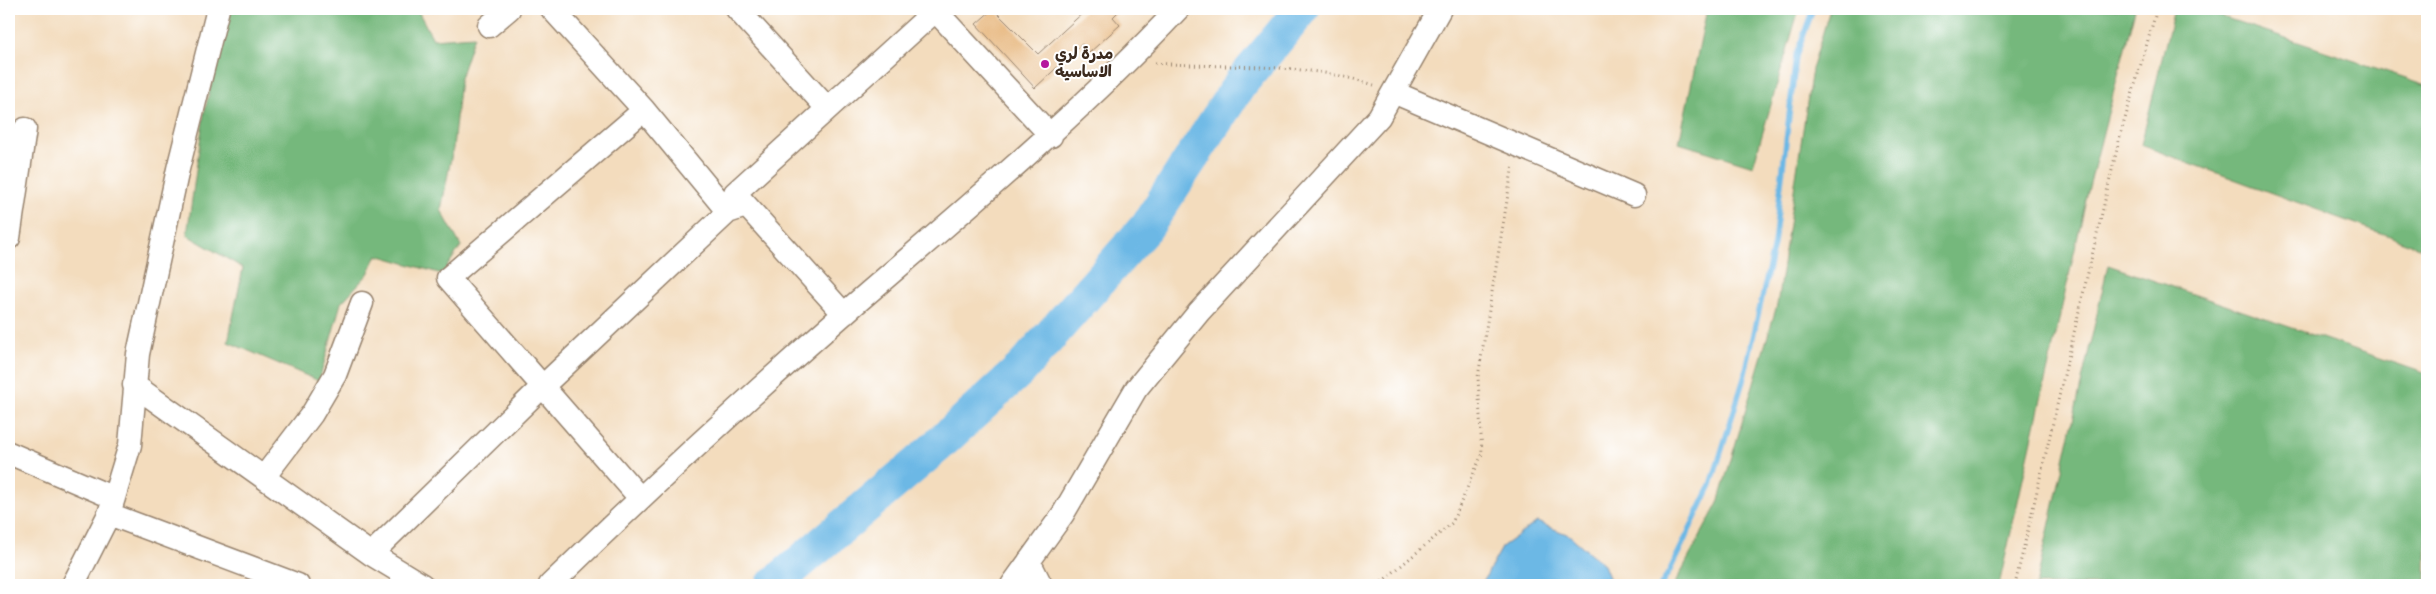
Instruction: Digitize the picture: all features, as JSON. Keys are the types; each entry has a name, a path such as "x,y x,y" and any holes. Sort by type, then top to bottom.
{"street":[{"path":"73,585 111,506 130,445 134,385 140,344 178,169 218,9"},
{"path":"489,26 509,9"},
{"path":"552,9 644,110 844,314"},
{"path":"737,9 827,108"},
{"path":"371,554 543,386 736,203 827,108 935,9 1051,136"},
{"path":"550,585 640,498 844,314 1051,136 1129,61 1178,9"},
{"path":"1012,585 1063,514 1136,389 1199,312 1379,117 1440,9"},
{"path":"1393,92 1634,196"},
{"path":"640,498 448,278 644,110"},
{"path":"9,238 25,129"},
{"path":"264,477 312,414 335,375 362,303"},
{"path":"134,385 410,582"},
{"path":"9,453 111,506 298,585"},
{"path":"1029,561 1041,585"}],"path":[{"path":"2014,585 2120,136 2157,9"},
{"path":"1129,61 1180,65 1281,67 1342,75 1393,92"},
{"path":"1378,585 1452,523 1482,454 1478,377 1516,145"}],"green space":[{"path":"230,9 417,9 433,39 474,36 460,78 453,148 441,210 461,246 442,274 377,255 368,274 341,303 319,381 228,342 243,268 187,235 204,113"},
{"path":"1707,9 1799,9 1753,166 1679,143"},
{"path":"1830,9 2135,9 2089,187 1999,585 1674,585 1718,503 1777,305 1812,69"},
{"path":"2174,9 2199,9 2427,85 2427,250 2141,145"},
{"path":"2108,265 2427,374 2426,585 2036,585"}],"water":[{"path":"1537,522 1569,535 1604,565 1612,585 1481,585 1503,546"}],"building":[{"path":"993,9 1038,54 1087,9 1121,9 1113,17 1120,25 1089,53 1082,44 1035,88 976,24"}],"waterway":[{"path":"773,585 935,448 1022,368 1147,226 1240,84 1302,9"},
{"path":"1661,585 1711,485 1744,378 1774,244 1796,56 1813,9"}],"place":[{"name":"مدرة لري الاساسیه","path":"1045,64"}]}
